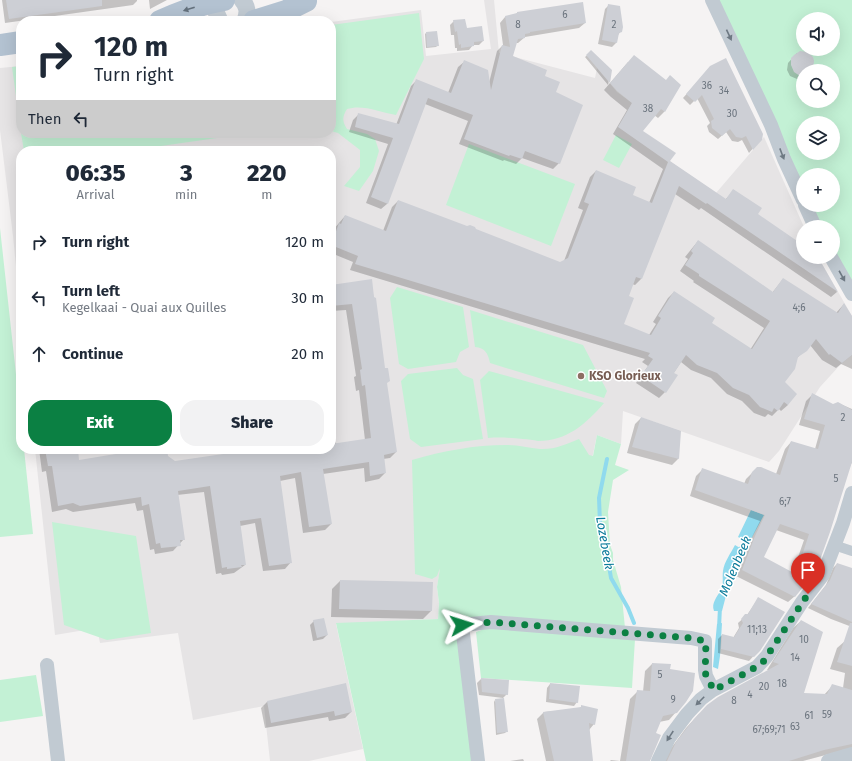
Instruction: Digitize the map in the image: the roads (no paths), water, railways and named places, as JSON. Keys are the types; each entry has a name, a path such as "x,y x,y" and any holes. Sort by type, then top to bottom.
{"main road":[{"path":"270,16 286,11 306,0"},
{"path":"172,16 208,3 220,5"},
{"path":"0,44 16,42"}],"street":[{"path":"242,0 247,6 248,11 246,16"},
{"path":"712,0 771,125 796,185"},
{"path":"835,264 852,294"},
{"path":"658,761 669,738 677,726 701,699 763,662 772,650 802,602 823,575 852,493"},
{"path":"834,546 852,551"},
{"path":"478,761 462,625 491,622 691,638 705,641 706,676 714,690"},
{"path":"47,665 58,761"},
{"path":"828,761 852,754"}],"water":[{"path":"751,510 764,515 749,543 738,537"},
{"path":"735,545 745,551 728,588 722,611 714,611 714,603 723,583 723,574 726,561"},
{"path":"722,623 718,669 713,667 717,624"}],"waterway":[{"name":"Lozebeek","path":"607,459 599,498 600,523 611,578 628,608 634,623"},
{"name":"Molenbeek","path":"739,552 747,537"},
{"name":"Molenbeek","path":"719,628 720,607"}],"place":[{"name":"KSO Glorieux","path":"581,376"}]}
